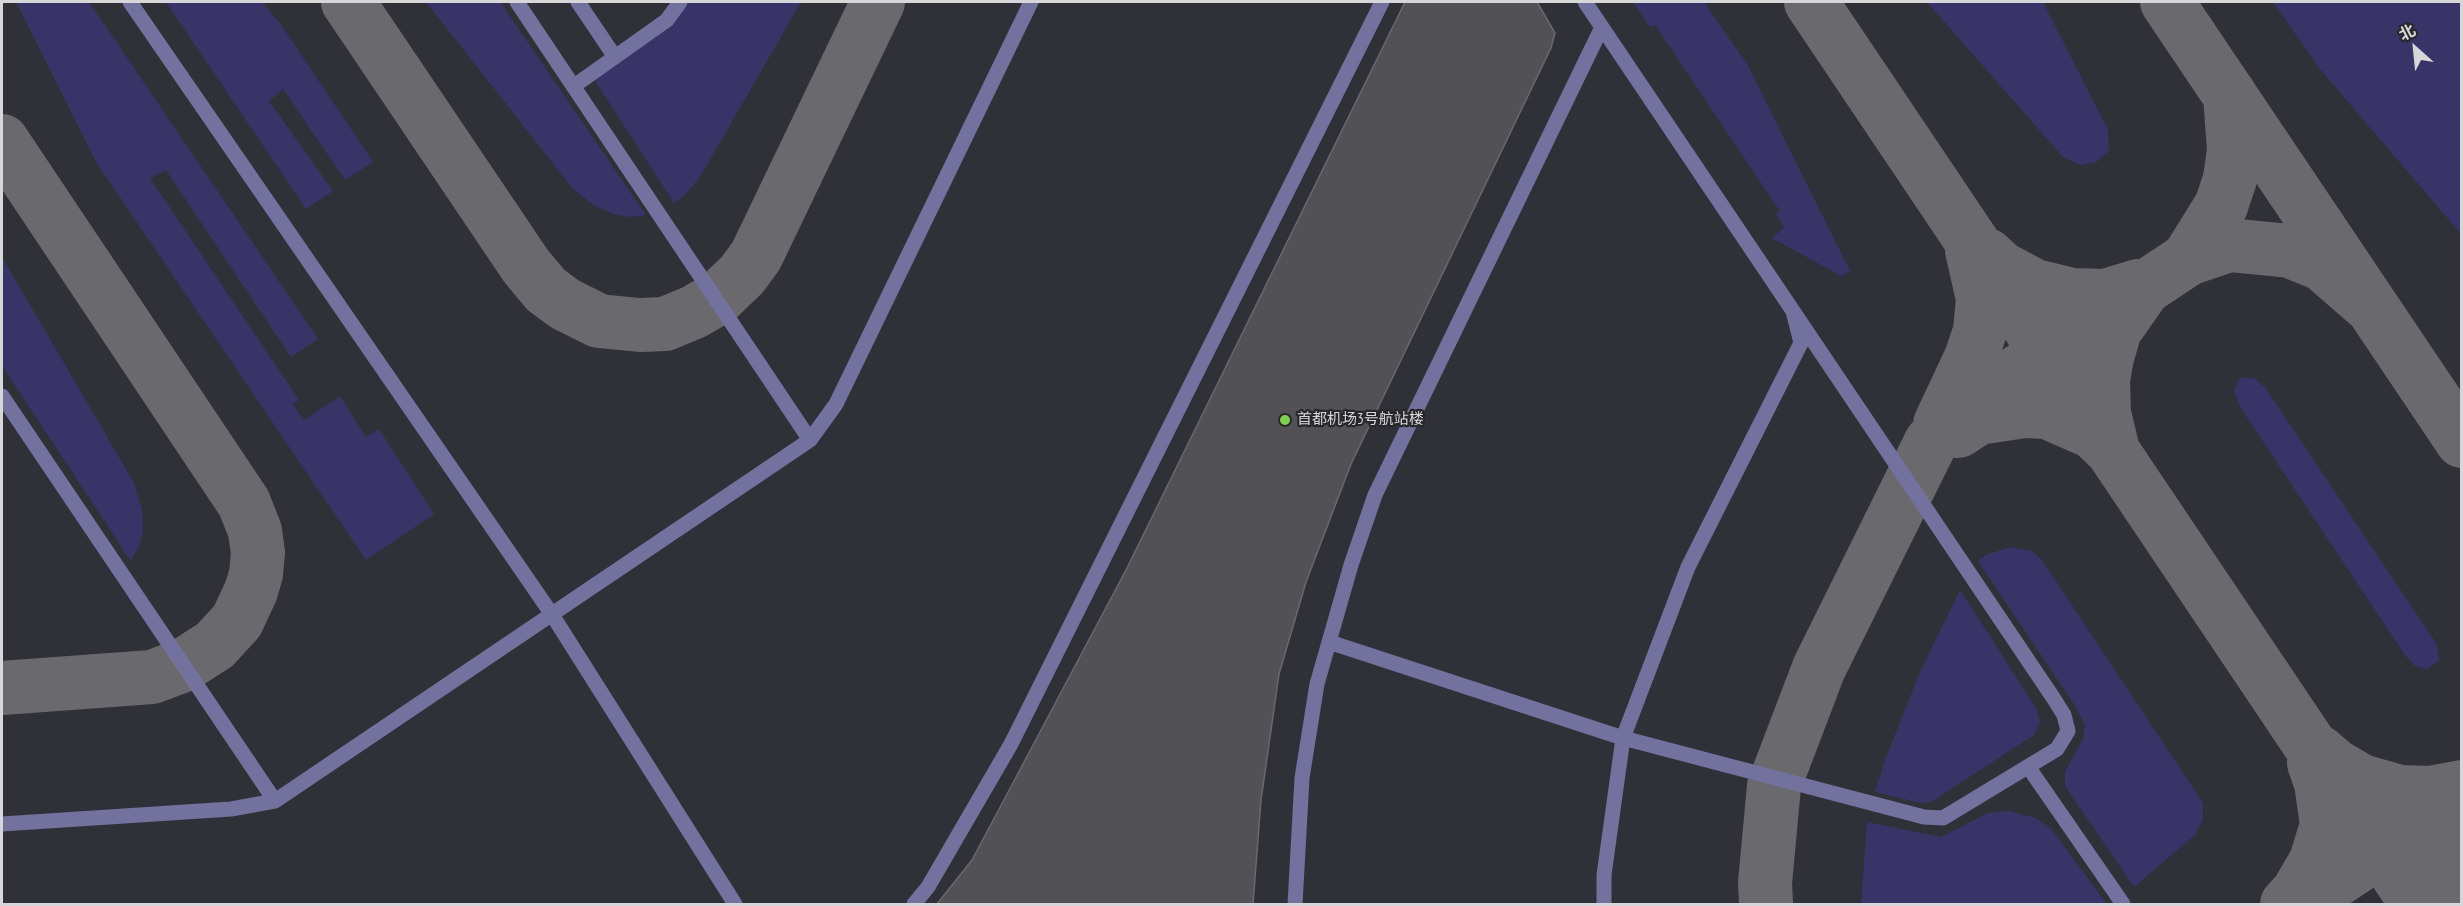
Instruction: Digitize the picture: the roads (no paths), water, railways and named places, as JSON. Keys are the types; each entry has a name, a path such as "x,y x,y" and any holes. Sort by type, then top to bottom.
{"lane":[{"path":"130,2 551,613 735,904"},
{"path":"518,2 810,440"},
{"path":"578,2 615,57"},
{"path":"574,86 666,20 680,2"},
{"path":"2,824 231,809 275,801 810,440 836,404 1031,2"},
{"path":"914,904 934,877 1011,744 1382,2"},
{"path":"1329,642 1623,738 1924,817 1943,818 2029,768 2057,749 2068,730 2064,715 1585,2"},
{"path":"1295,904 1302,778 1313,706 1329,642 1375,495 1602,27"},
{"path":"1604,904 1604,875 1623,738 1688,567 1802,343 1793,311"},
{"path":"2,396 275,801"},
{"path":"2029,768 2123,904"}],"place":[{"name":"首都机场3号航站楼","path":"1285,420"}]}
